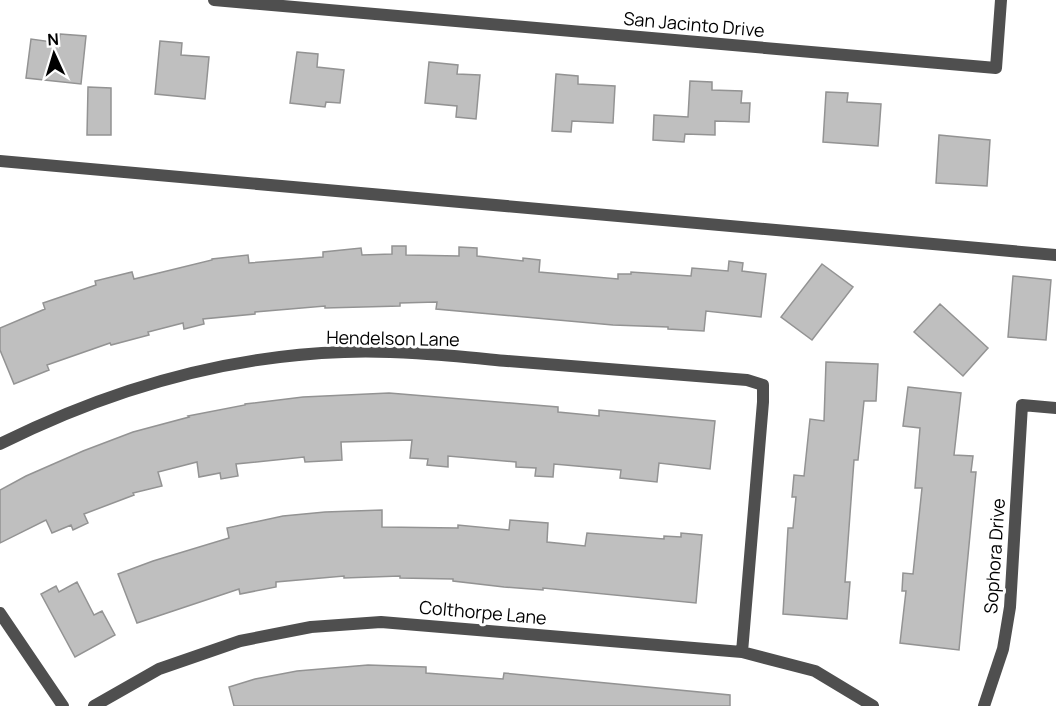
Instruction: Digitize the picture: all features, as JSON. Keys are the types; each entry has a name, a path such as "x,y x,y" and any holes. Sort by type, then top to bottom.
{"street":[{"name":"San Jacinto Drive","path":"214,0 996,68 1001,0"},
{"path":"0,161 1056,255"},
{"name":"Hendelson Lane","path":"0,444 89,403 174,376 256,361 343,352 438,355 747,380 763,385 763,402 742,652"},
{"name":"Sophora Drive","path":"984,706 1004,649 1010,607 1022,405 1056,408"},
{"path":"0,613 63,706"},
{"name":"Colthorpe Lane","path":"94,706 159,669 203,653 275,633 339,624 381,622 742,652 815,671 873,706"}],"building":[{"path":"60,34 86,36 81,84 26,78 31,39 59,43"},
{"path":"160,41 182,43 181,55 209,57 205,99 155,94"},
{"path":"297,52 318,54 317,67 344,70 340,103 326,102 325,107 290,103"},
{"path":"429,62 458,65 457,74 480,75 476,119 456,117 457,106 425,103"},
{"path":"556,74 578,76 578,84 615,86 613,123 572,121 571,132 552,131"},
{"path":"690,81 712,82 712,90 742,91 741,103 750,103 749,122 715,121 715,135 685,134 684,142 653,140 654,115 688,117"},
{"path":"88,87 111,88 111,135 87,135"},
{"path":"826,92 848,93 847,102 881,104 878,146 823,142"},
{"path":"939,135 990,140 987,186 936,183"},
{"path":"392,246 406,246 406,255 459,256 459,247 477,248 477,256 523,261 523,258 540,260 539,272 618,279 618,274 631,274 631,272 691,276 692,268 728,271 729,261 743,263 742,271 766,274 761,317 706,311 704,331 436,309 437,302 400,303 400,306 325,308 325,306 255,312 255,314 203,319 204,324 184,329 183,323 148,332 149,335 111,345 110,343 47,365 49,370 14,384 0,350 0,328 45,309 43,303 96,285 95,281 132,272 134,279 212,259 248,255 249,263 323,257 323,252 361,248 362,255 392,254"},
{"path":"822,264 853,287 812,340 781,317"},
{"path":"1013,276 1051,280 1046,340 1008,337"},
{"path":"940,304 988,348 963,376 914,332"},
{"path":"826,362 878,364 876,401 864,401 858,460 854,460 845,582 850,582 847,619 783,614 788,528 793,528 796,497 792,497 794,475 804,476 810,419 824,421"},
{"path":"908,387 961,393 954,455 973,456 971,472 976,472 959,650 900,643 906,591 902,591 903,573 913,574 922,488 915,488 920,428 903,426"},
{"path":"389,393 558,407 558,412 599,416 599,410 715,421 710,469 659,463 657,482 620,478 621,470 554,464 553,477 535,476 536,468 516,467 516,462 448,456 448,467 427,465 428,459 410,458 412,440 341,442 342,460 305,462 304,457 236,464 238,476 221,479 220,473 199,477 197,462 158,472 162,486 133,493 134,495 84,514 88,523 73,530 71,525 52,533 46,520 0,543 0,490 83,451 133,432 188,416 245,404 303,397"},
{"path":"382,510 382,527 458,528 458,525 509,530 510,520 548,523 547,542 585,546 587,533 664,539 664,536 681,537 681,533 702,535 696,603 543,588 543,590 504,587 453,581 453,579 400,578 400,576 344,578 344,576 276,582 276,587 240,594 239,589 137,623 118,574 229,538 227,528 283,516"},
{"path":"77,582 94,615 102,611 115,635 75,657 41,594 56,586 59,592"},
{"path":"368,665 426,667 426,673 503,679 504,673 730,695 730,706 234,706 229,687 255,679 297,671"}]}
